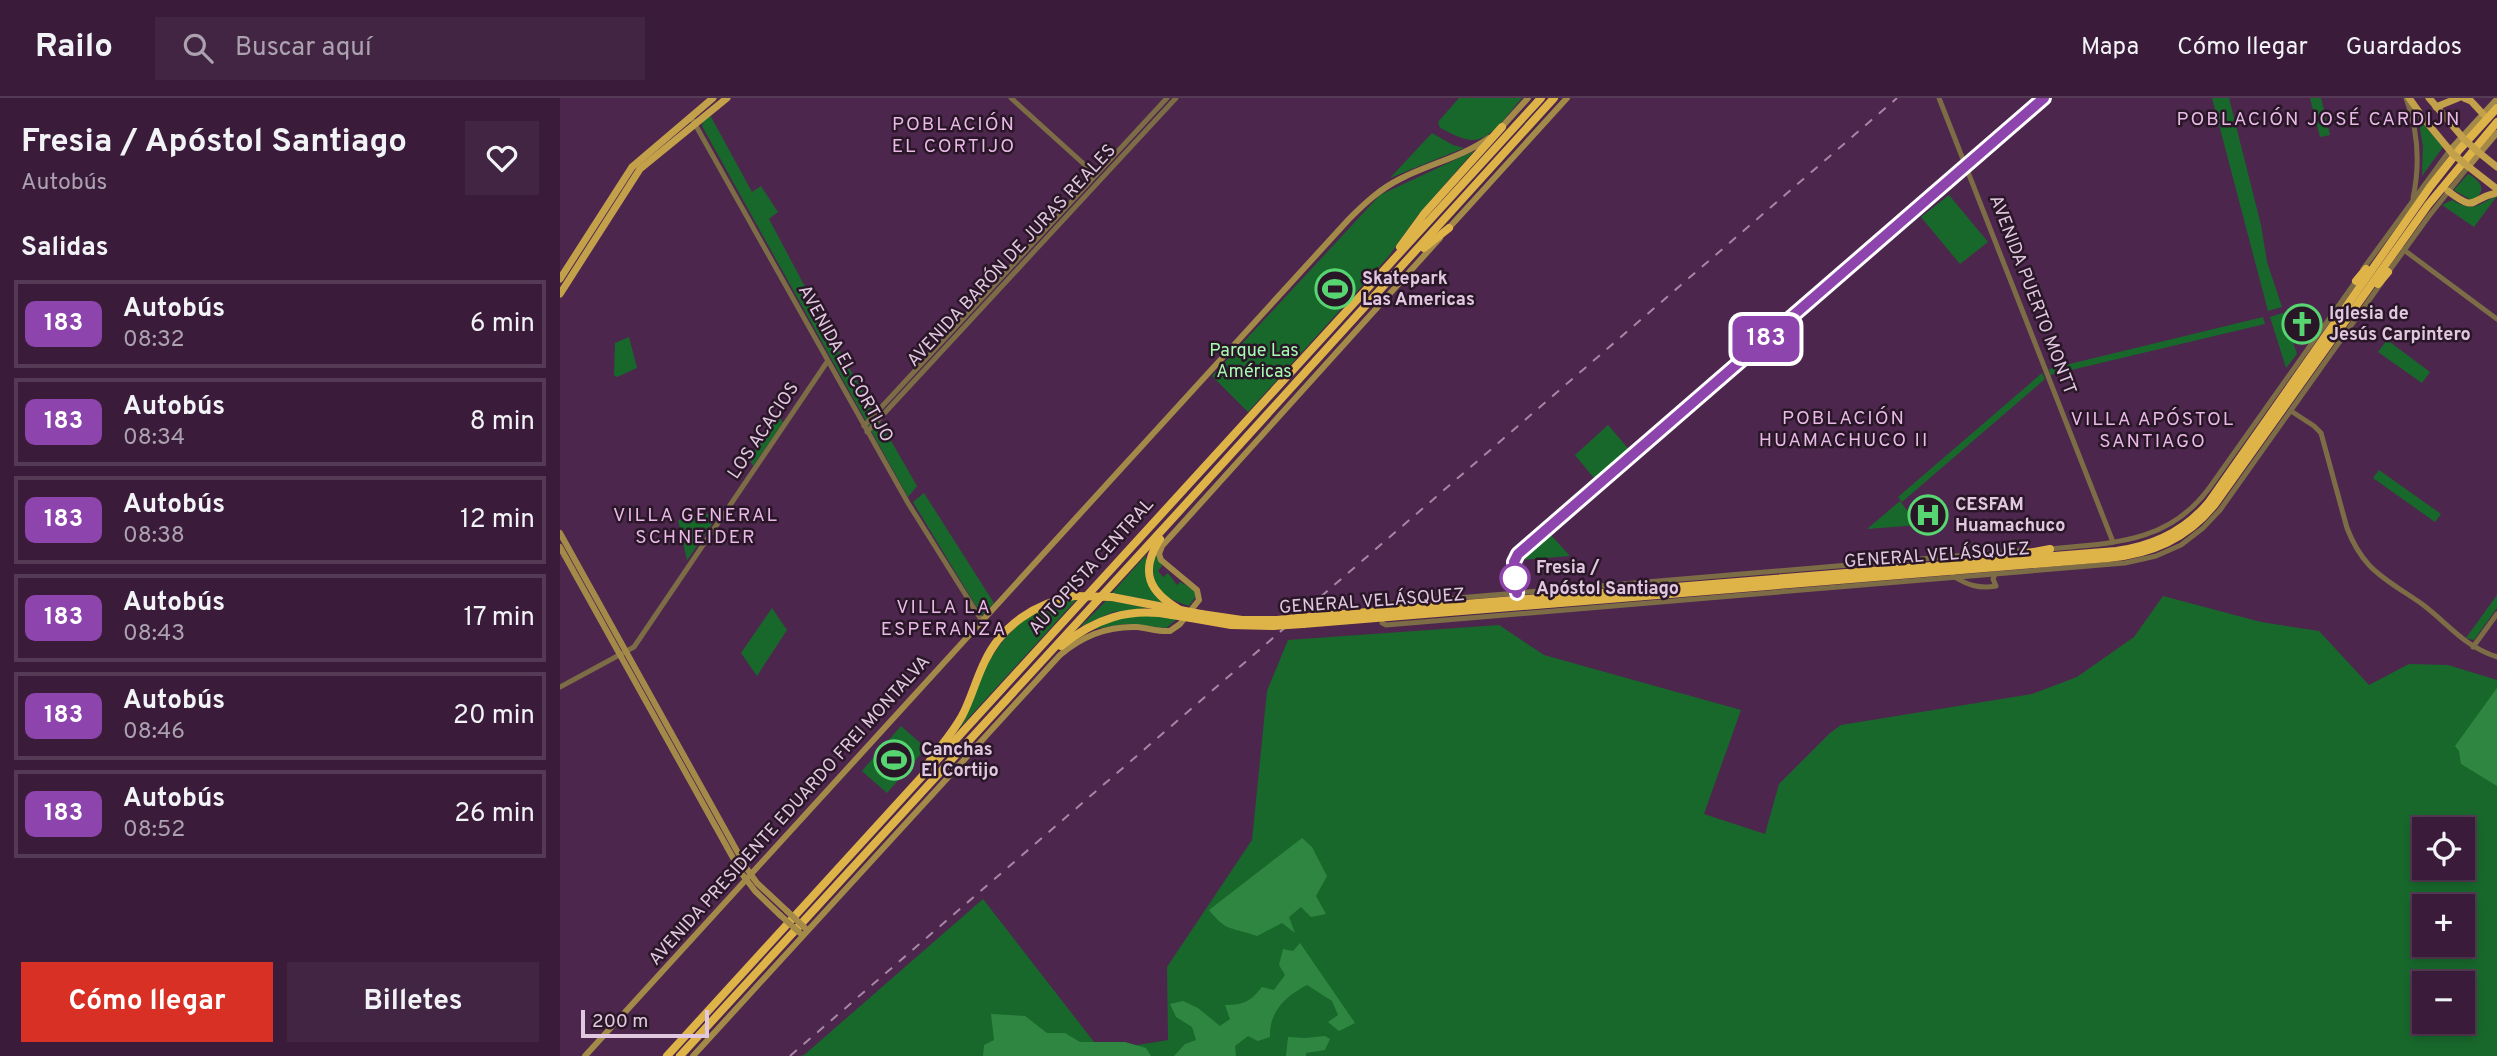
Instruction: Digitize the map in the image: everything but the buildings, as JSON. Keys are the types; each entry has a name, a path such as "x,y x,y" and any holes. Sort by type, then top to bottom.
{"highway":[{"name":"AUTOPISTA CENTRAL","path":"667,1056 1541,98"},
{"name":"AUTOPISTA CENTRAL","path":"680,1056 1554,98"},
{"name":"GENERAL VELÁSQUEZ","path":"1038,666 1081,631 1111,617 1140,611 1231,625 1275,623 2130,549 2164,538 2188,523 2217,491 2444,168 2497,108"},
{"name":"GENERAL VELÁSQUEZ","path":"1305,620 2080,560 2149,551 2185,533 2211,509 2437,193 2497,122"},
{"path":"1382,272 1424,214 1502,127"},
{"path":"1400,268 1449,228"},
{"path":"2356,281 2394,238"},
{"path":"2352,312 2388,272"},
{"path":"1174,517 1153,550 1149,571 1157,594 1180,610"},
{"path":"1993,561 2050,549"},
{"name":"GENERAL VELÁSQUEZ","path":"913,787 962,716 985,660 1002,635 1034,610 1056,600 1074,596 1112,597 1200,614 1275,623"}],"main road":[{"path":"560,294 637,172 713,98"},
{"path":"560,279 627,173 642,156 727,98"},
{"name":"AVENIDA PRESIDENTE EDUARDO FREI MONTALVA","path":"585,1056 1368,200 1398,180 1477,145 1502,127 1528,98"},
{"path":"693,1056 804,932 1064,652 1086,637 1111,629 1137,627 1170,631 1193,610 1199,600 1198,592 1161,560 1160,548 1567,98"},
{"path":"2408,98 2451,152 2497,190 2476,203 2468,204 2448,191"},
{"path":"2429,98 2463,138 2497,167"},
{"path":"2436,107 2458,98"},
{"path":"2464,98 2483,114"},
{"path":"2451,152 2497,99"},
{"path":"2446,120 2446,110 2450,103"},
{"path":"2466,165 2497,133"},
{"path":"2484,197 2485,179"},
{"path":"560,533 748,877 804,932"},
{"path":"560,547 623,652"}],"street":[{"path":"1011,98 1099,177"},
{"name":"AVENIDA BARÓN DE JURAS REALES","path":"1099,177 1167,98"},
{"name":"AVENIDA BARÓN DE JURAS REALES","path":"866,429 1099,177 1176,98"},
{"name":"AVENIDA PUERTO MONTT","path":"1940,98 2113,542"},
{"path":"1517,593 1514,562 1518,554 2044,98"},
{"path":"2408,98 2417,144 2412,201"},
{"name":"AVENIDA EL CORTIJO","path":"693,120 908,503 982,621"},
{"path":"1380,607 1385,604 2050,549 2113,542 2156,532 2178,520 2196,504 2412,201 2451,152"},
{"path":"1382,623 1385,625 1953,576 2125,564 2177,547 2194,536 2216,515 2466,165"},
{"path":"2404,250 2497,319"},
{"name":"LOS ACACIOS","path":"560,687 634,647 828,362"},
{"path":"2291,411 2320,433 2347,528 2363,558 2381,576 2428,609 2473,647 2497,657"},
{"path":"1953,576 1969,585 1987,587 1996,586 1993,579 1995,574"},
{"path":"2473,647 2497,614"}],"green space":[{"path":"1459,98 1522,98 1493,131 1471,140 1440,128 1438,122"},
{"path":"2212,98 2229,98 2261,225 2267,262 2282,307 2268,311"},
{"path":"2310,98 2321,98 2330,135 2320,137"},
{"path":"710,115 752,192 761,186 778,212 769,219 836,345 917,486 908,497 702,126 703,121"},
{"path":"2418,118 2443,147 2422,176 2423,146"},
{"path":"1432,133 1464,148 1390,178"},
{"name":"Parque Las Américas","path":"1474,151 1418,215 1389,256 1248,412 1212,376 1380,195"},
{"path":"2468,174 2480,183 2481,187 2480,194 2471,200 2454,190"},
{"path":"1949,195 1988,242 1960,264 1921,217"},
{"path":"2497,196 2474,227 2442,205 2452,200 2471,207"},
{"path":"2283,313 2297,354 2286,368 2270,317"},
{"path":"2263,317 2265,324 2050,375 2049,369"},
{"path":"629,337 637,368 617,377 614,375 615,343"},
{"path":"2387,340 2430,372 2422,383 2378,352"},
{"path":"2042,373 2045,379 1902,502 1898,497"},
{"path":"779,415 783,423 753,466 749,458"},
{"path":"1608,425 1632,453 1598,483 1575,455"},
{"path":"2379,470 2441,514 2435,522 2373,478"},
{"path":"924,493 994,603 982,616 913,502"},
{"path":"1900,501 1918,525 1867,529"},
{"path":"721,511 688,559 687,560 678,520"},
{"path":"1550,534 1570,556 1521,560"},
{"path":"1155,550 1162,566 1158,571 1163,577 1168,573 1177,585 1180,582 1195,590 1196,596 1189,606 1168,597 1157,587 1153,572"},
{"path":"1146,555 1146,574 1164,603 1112,593"},
{"path":"2497,595 2497,608 2474,640 2466,638"},
{"path":"2163,596 2261,622 2319,631 2369,685 2409,664 2448,665 2497,680 2497,1056 800,1056 983,899 1101,1051 1168,1040 1167,967 1252,840 1267,691 1288,640 1499,625 1544,655 1741,710 1704,814 1765,834 1779,784 1841,725 2032,694 2077,677 2134,637"},
{"path":"1077,599 954,734 986,668 1012,630 1051,605"},
{"path":"1107,600 1147,608 1113,612 1080,627"},
{"path":"772,608 787,630 757,676 741,653"},
{"path":"1132,614 1177,619 1166,628 1124,624 1095,629 1094,626"},
{"path":"2497,688 2497,786 2461,764 2459,751 2455,746"},
{"name":"Canchas El Cortijo","path":"901,726 926,748 887,793 862,771"},
{"path":"1302,838 1312,847 1327,876 1316,896 1326,914 1311,917 1301,907 1289,917 1295,933 1282,923 1257,936 1226,926 1209,910"},
{"path":"1300,943 1355,1023 1339,1031 1328,1022 1338,1015 1332,1001 1307,985 1280,1005 1272,1019 1270,1037 1258,1041 1248,1036 1235,1046 1236,1056 1174,1056 1185,1044 1196,1040 1192,1027 1176,1017 1170,1004 1183,1001 1198,1008 1220,1026 1230,1019 1225,1005 1246,1001 1262,987 1274,990 1285,975 1279,965 1283,949 1293,951"},
{"path":"991,1014 1025,1016 1047,1033 1065,1033 1080,1042 1125,1042 1146,1048 1151,1056 983,1056 984,1045 994,1040"},
{"path":"1325,1036 1330,1039 1325,1050 1306,1053 1306,1056 1286,1056 1288,1037"}],"railway":[{"path":"790,1056 1897,98"}],"bus line":[{"name":"183","path":"1517,593 1514,562 1518,554 2044,98"}],"place":[{"name":"Skatepark Las Americas","path":"1335,289"},
{"name":"Iglesia de Jesús Carpintero","path":"2302,324"},
{"name":"CESFAM Huamachuco","path":"1928,515"},
{"name":"Fresia / Apóstol Santiago","path":"1515,578"},
{"name":"Canchas El Cortijo","path":"894,760"}],"district":[{"name":"POBLACIÓN JOSÉ CARDIJN","path":"2319,120"},
{"name":"POBLACIÓN EL CORTIJO","path":"954,136"},
{"name":"POBLACIÓN HUAMACHUCO II","path":"1844,430"},
{"name":"VILLA APÓSTOL SANTIAGO","path":"2153,431"},
{"name":"VILLA GENERAL SCHNEIDER","path":"696,527"},
{"name":"VILLA LA ESPERANZA","path":"944,619"}]}
